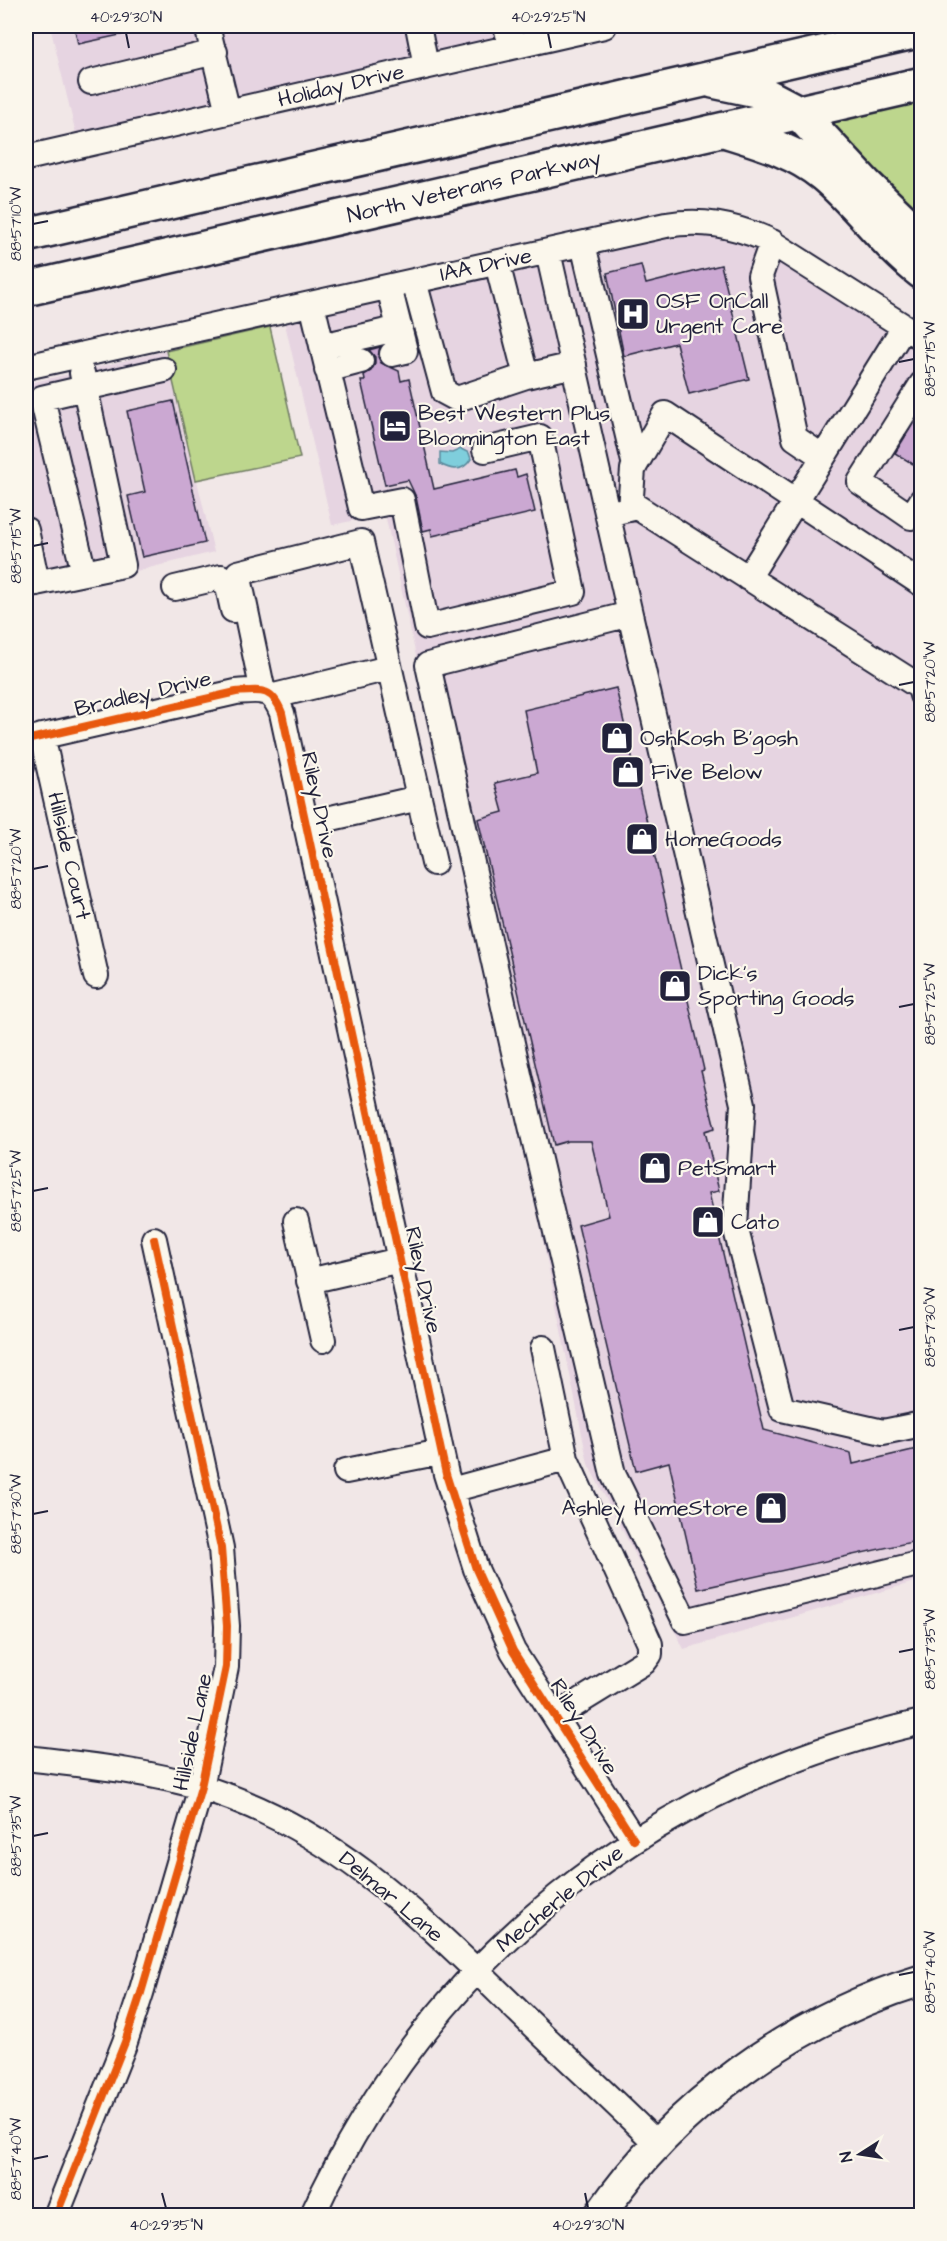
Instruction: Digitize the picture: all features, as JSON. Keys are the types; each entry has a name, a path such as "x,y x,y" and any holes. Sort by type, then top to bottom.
{"highway":[{"path":"26,235 921,30"},
{"path":"706,79 756,90 798,112 865,184 921,239"},
{"name":"North Veterans Parkway","path":"26,289 921,84"},
{"path":"722,129 784,150 817,170 921,272"}],"main road":[{"path":"598,2216 657,2144 693,2109 752,2062 784,2040 884,1993 921,1980"}],"street":[{"path":"212,26 215,52 228,112"},
{"path":"418,26 426,66"},
{"name":"Holiday Drive","path":"26,158 426,66 509,36 604,26"},
{"path":"91,82 215,52"},
{"name":"IAA Drive","path":"31,366 666,225 698,221 738,227 772,242 913,332"},
{"path":"772,242 760,276 795,438 823,458"},
{"path":"583,244 635,466"},
{"path":"548,252 574,365 619,512 630,614 743,1104 735,1226 782,1409 883,1432 921,1424"},
{"path":"497,263 526,376"},
{"path":"414,281 444,392 448,396 457,399 526,376 574,365"},
{"path":"389,287 405,351 392,354"},
{"path":"312,304 361,508 402,500 427,627 573,592 540,437 485,450"},
{"path":"322,346 400,328"},
{"path":"748,578 823,458 913,332"},
{"path":"26,530 31,584 123,565 78,356"},
{"path":"327,370 361,361"},
{"path":"31,366 34,400 84,573"},
{"path":"34,400 164,370"},
{"path":"921,384 860,482 911,517 921,500"},
{"path":"619,512 635,466 665,414 797,499 921,584"},
{"path":"619,512 638,507 921,689"},
{"path":"265,693 238,573 361,543 434,863"},
{"path":"175,588 221,577 228,587 265,693"},
{"path":"630,614 428,665 520,1078 613,1474 685,1621 921,1563"},
{"name":"Bradley Drive","path":"34,738 236,692 265,693 389,668"},
{"name":"Riley Drive","path":"265,693 282,713 451,1490 492,1608 513,1651 633,1840"},
{"name":"Hillside Court","path":"34,738 96,976"},
{"path":"305,824 419,798"},
{"path":"296,1221 323,1340"},
{"name":"Hillside Lane","path":"56,2216 125,2042 201,1787 226,1666 226,1583 221,1548 154,1239"},
{"path":"309,1281 400,1260"},
{"path":"543,1348 566,1459 632,1600 650,1644 650,1654 644,1662 556,1716"},
{"path":"346,1471 441,1452"},
{"path":"451,1490 566,1459"},
{"name":"Mecherle Drive","path":"312,2216 324,2189 402,2059 475,1970 548,1903 633,1840 715,1794 812,1752 866,1735 921,1722"},
{"name":"Delmar Lane","path":"26,1758 130,1771 201,1787 240,1802 312,1836 359,1866 389,1890 657,2144"}],"shaded area":[{"path":"50,26 550,26 76,134"},
{"path":"684,232 746,240 921,351 921,1580 684,1649 588,1464 536,1206 385,514 332,525 285,324"},
{"path":"166,351 214,552 26,598 26,384"}],"green space":[{"path":"921,100 921,222 830,124"},
{"path":"270,327 300,458 196,480 166,351"}],"water":[{"path":"461,449 469,453 471,459 464,466 453,469 440,464 440,452 452,453"}],"building":[{"path":"74,26 133,26 134,32 78,44"},
{"path":"641,265 646,284 721,265 749,379 689,394 676,343 624,356 607,273"},
{"name":"Best Western Plus Bloomington East","path":"380,347 378,357 381,363 399,371 401,381 409,379 434,489 515,470 517,477 526,474 535,512 432,536 431,529 423,531 416,497 408,480 385,485 361,381 365,381 364,375 371,371 375,364 375,357 369,350"},
{"path":"173,401 205,543 142,557 128,496 145,492 127,411"},
{"path":"921,411 921,469 895,453"},
{"path":"616,688 704,1070 701,1071 715,1128 705,1131 719,1191 709,1193 764,1430 851,1453 853,1464 921,1448 921,1540 698,1589 669,1462 636,1471 578,1225 609,1216 591,1141 568,1141 554,1145 478,819 503,812 495,783 537,773 524,710"}],"cycle path":[{"path":"26,740 236,692 265,692 270,694 278,705 282,713 446,1474 476,1569 513,1651 634,1840"},
{"path":"56,2216 125,2042 141,1993 201,1787 226,1667 227,1626 221,1548 154,1239"}],"place":[{"name":"OSF OnCall Urgent Care","path":"633,314"},
{"name":"Best Western Plus Bloomington East","path":"395,426"},
{"name":"OshKosh B'gosh","path":"617,738"},
{"name":"Five Below","path":"628,772"},
{"name":"HomeGoods","path":"642,839"},
{"name":"Dick's Sporting Goods","path":"675,986"},
{"name":"PetSmart","path":"655,1168"},
{"name":"Cato","path":"708,1222"},
{"name":"Ashley HomeStore","path":"771,1508"}]}
